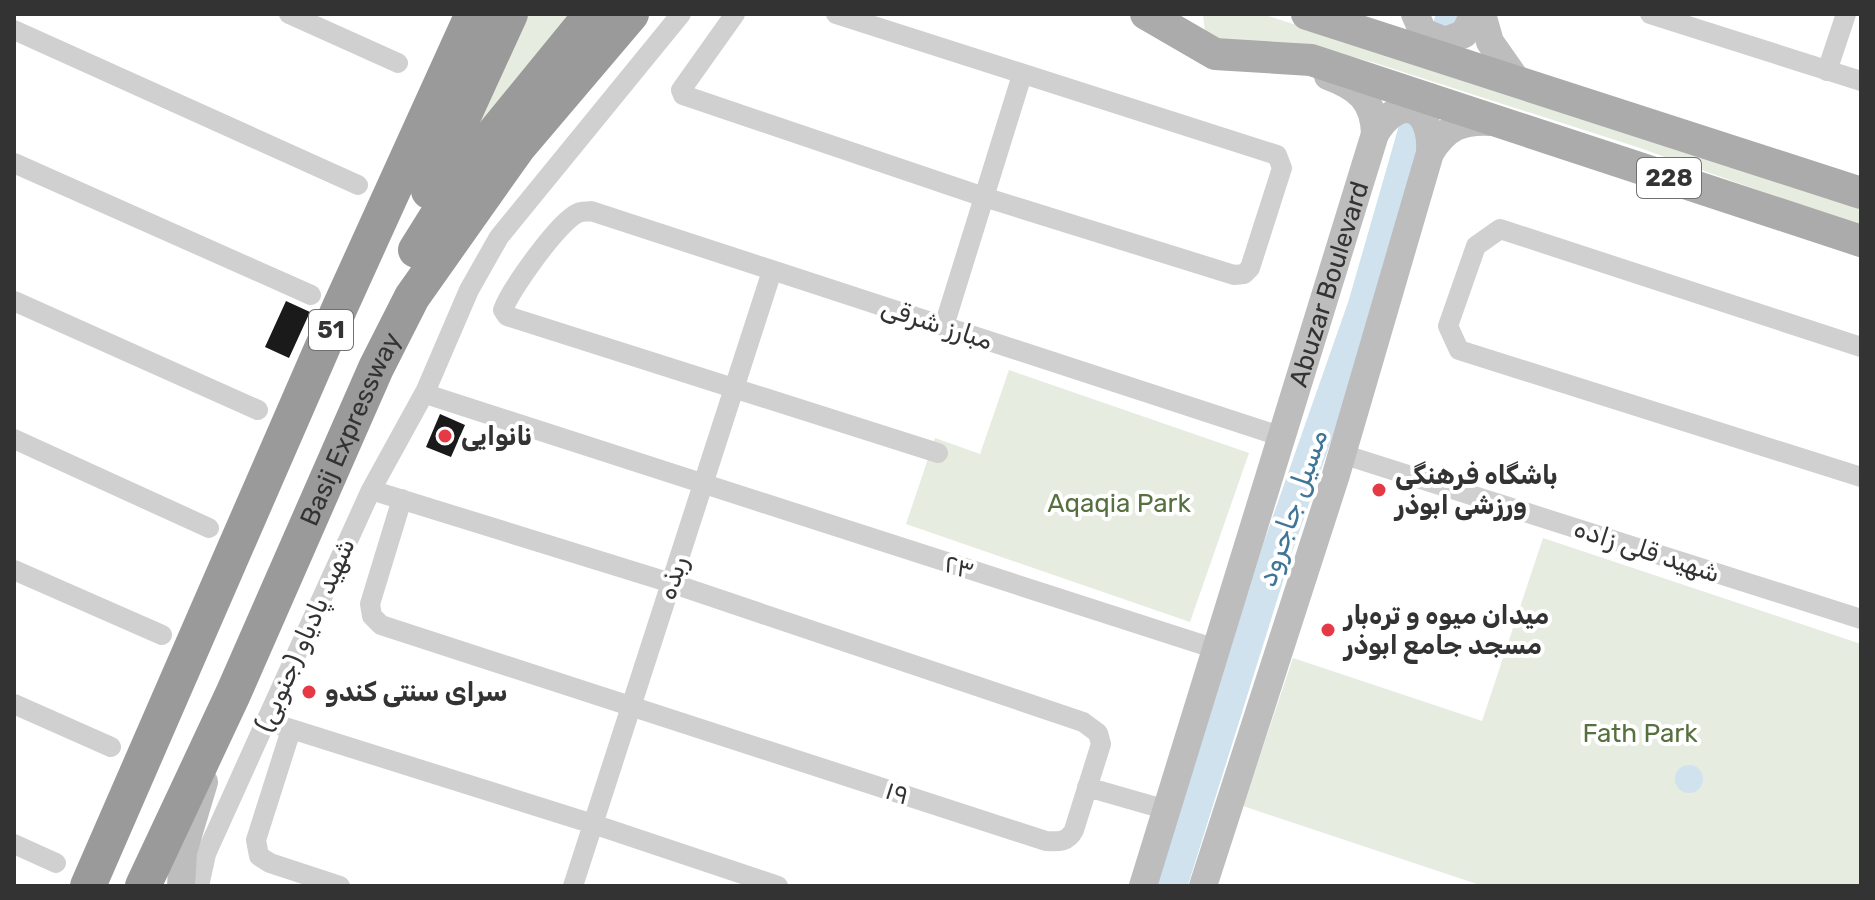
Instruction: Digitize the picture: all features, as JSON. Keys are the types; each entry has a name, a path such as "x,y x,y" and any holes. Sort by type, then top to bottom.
{"highway":[{"name":"51","path":"88,886 295,417 340,307 473,14"},
{"path":"295,417 321,380 374,266 422,205 510,14"},
{"path":"313,513 319,456 355,369 407,264 471,162 592,14"},
{"name":"Basij Expressway","path":"143,886 211,744 412,297 518,147 631,14"}],"main road":[{"name":"228","path":"1146,14 1215,54 1311,60 1861,241"},
{"name":"228","path":"1307,14 1861,193"},
{"path":"1364,32 1388,26 1405,14"},
{"path":"1415,14 1423,32 1445,41 1464,34 1475,17 1490,42 1504,78"},
{"path":"1278,59 1351,85 1369,102 1375,115 1375,134"},
{"path":"1203,886 1342,454 1430,153 1431,132 1426,119 1413,110 1396,110 1385,116 1375,134"},
{"path":"1430,153 1451,127 1490,119"},
{"name":"Abuzar Boulevard","path":"1143,886 1375,134"},
{"path":"181,886 183,852 200,805 211,744"}],"street":[{"path":"289,14 398,63"},
{"name":"شهید پادیاو (جنوبی)","path":"199,886 206,854 266,721 371,490 426,390 469,290 499,237 681,14"},
{"path":"735,14 681,93 984,197 1234,275 1244,274 1250,268 1282,168 1277,155 836,14"},
{"path":"1650,14 1861,81"},
{"path":"1827,71 1846,14"},
{"path":"14,30 358,185"},
{"path":"944,326 1022,75"},
{"path":"14,163 311,295"},
{"name":"مبارز شرقی","path":"735,386 507,316 503,310 514,289 566,223 578,213 591,211 1283,437"},
{"path":"1861,347 1500,229 1476,246 1448,326 1459,350 1861,477"},
{"name":"ربذه","path":"573,886 772,271"},
{"path":"14,301 258,410"},
{"path":"735,386 938,453"},
{"name":"۲۳","path":"426,390 432,396 703,486 1216,649"},
{"path":"14,439 209,528"},
{"name":"شهید قلی زاده","path":"1342,454 1861,619"},
{"path":"371,490 671,583"},
{"path":"402,499 370,604 372,616 381,625 631,708"},
{"path":"14,570 162,635"},
{"name":"۱۹","path":"631,708 1046,841 1059,842 1071,836 1101,744 1098,733 1083,722 671,583"},
{"path":"14,704 111,747"},
{"path":"266,721 778,886"},
{"path":"291,730 256,840 259,856 270,863 340,886"},
{"path":"1087,787 1167,810"},
{"path":"14,844 56,863"}],"green space":[{"path":"519,14 584,14 445,187"},
{"path":"1203,14 1262,14 1861,208 1861,227 1637,147 1375,63 1308,45 1225,44 1205,33"},
{"name":"Aqaqia Park","path":"1009,370 1249,453 1190,622 906,524 935,438 980,454"},
{"name":"Fath Park","path":"1543,538 1861,644 1861,886 1483,886 1243,806 1293,658 1482,721"}],"water":[{"path":"1689,765 1699,769 1703,779 1699,789 1689,793 1679,789 1675,779 1679,769"}],"building":[{"path":"286,301 310,312 289,358 265,347"},
{"name":"نانوایی","path":"440,414 465,425 451,457 426,447"}],"waterway":[{"name":"مسیل جاجرود","path":"1446,31 1452,14"},
{"name":"مسیل جاجرود","path":"1172,886 1278,547 1363,305 1413,131"}],"place":[{"name":"نانوایی","path":"445,436"},
{"name":"باشگاه فرهنگی ورزشی ابوذر","path":"1379,490"},
{"name":"میدان میوه و تره‌بار مسجد جامع ابوذر","path":"1328,630"},
{"name":"سرای سنتی کندو","path":"309,692"}]}
